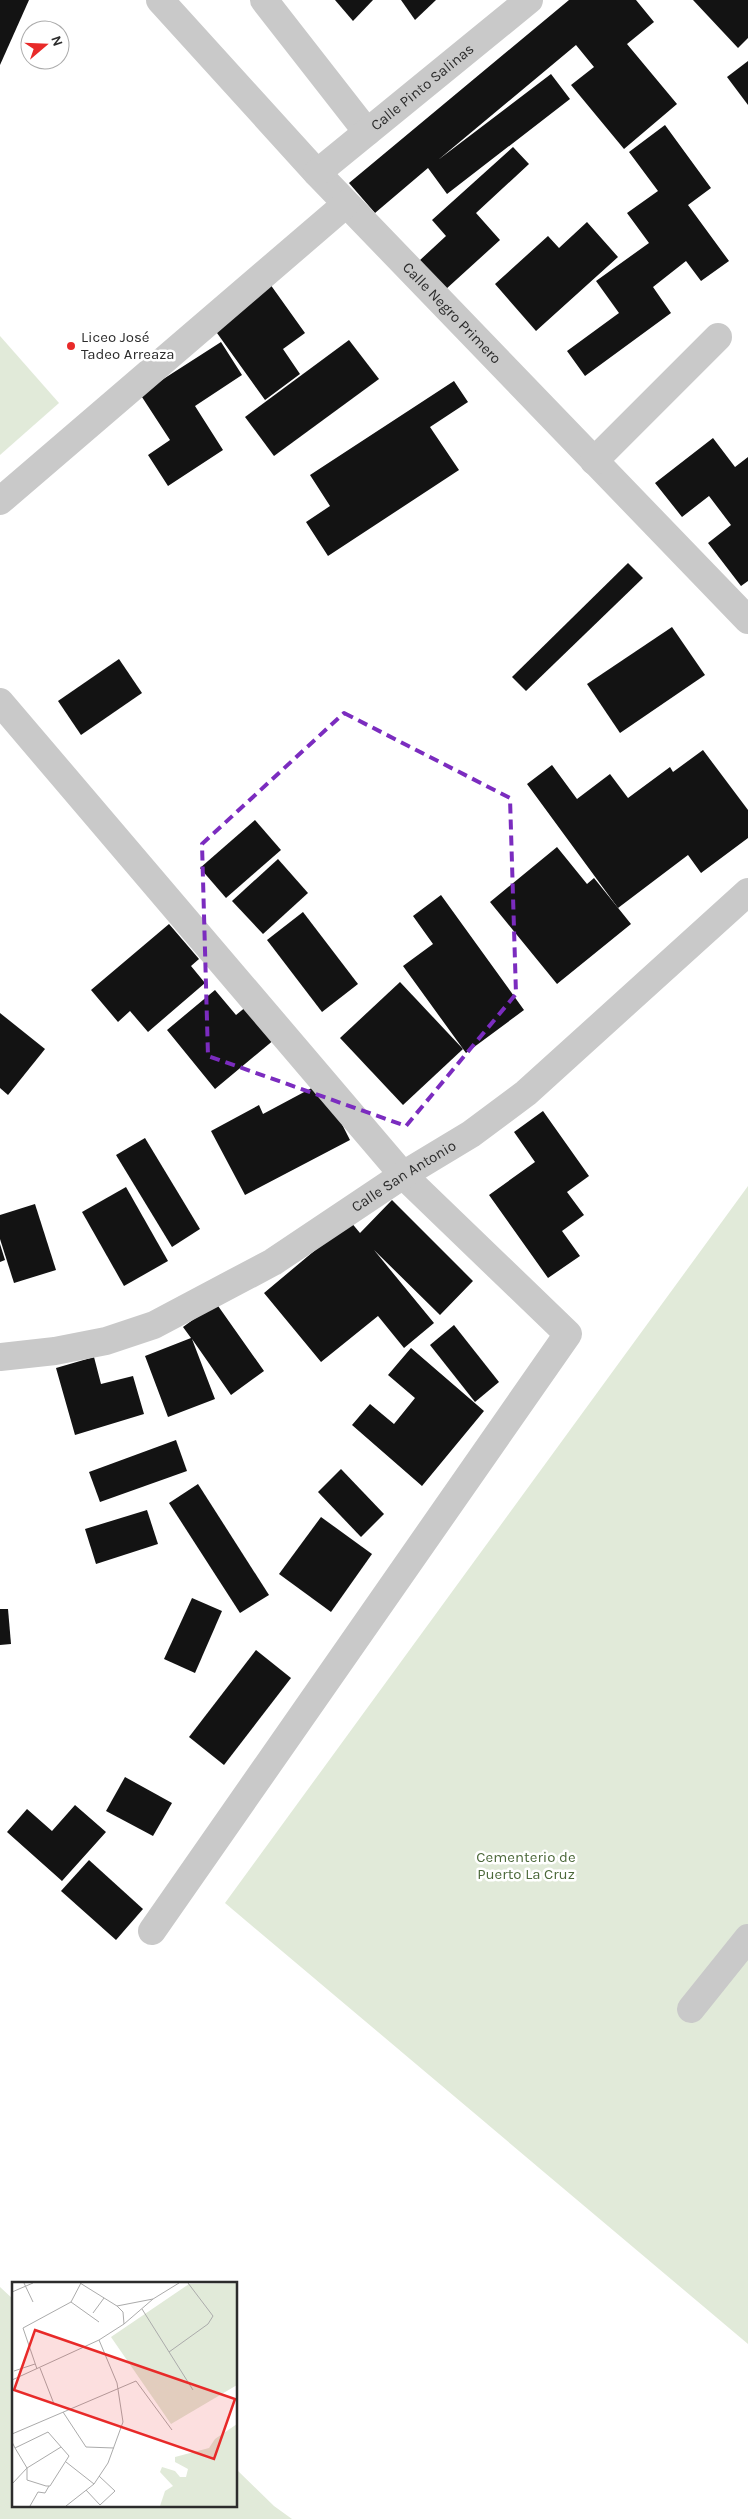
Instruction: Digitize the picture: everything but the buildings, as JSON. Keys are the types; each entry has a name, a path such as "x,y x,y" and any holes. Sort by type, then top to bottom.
{"street":[{"name":"Calle Negro Primero","path":"160,0 346,204 748,620"},
{"path":"264,0 367,132"},
{"name":"Calle Pinto Salinas","path":"317,173 530,0"},
{"path":"0,500 346,204"},
{"path":"594,461 718,337"},
{"path":"0,702 403,1175 568,1334 152,1932"},
{"name":"Calle San Antonio","path":"0,1357 55,1351 106,1341 154,1325 272,1262 403,1175 471,1134 526,1093 748,892"},
{"path":"691,2009 748,1938"}],"highlighted area":[{"path":"344,713 510,798 516,994 406,1126 208,1056 202,844"}],"green space":[{"path":"0,336 59,403 0,455"},
{"name":"Cementerio de Puerto La Cruz","path":"748,1186 748,2344 225,1903"},
{"path":"0,2287 12,2298 12,2506 238,2506 238,2471 274,2506 292,2519 0,2519"}],"place":[{"name":"Liceo José Tadeo Arreaza","path":"71,346"}]}
